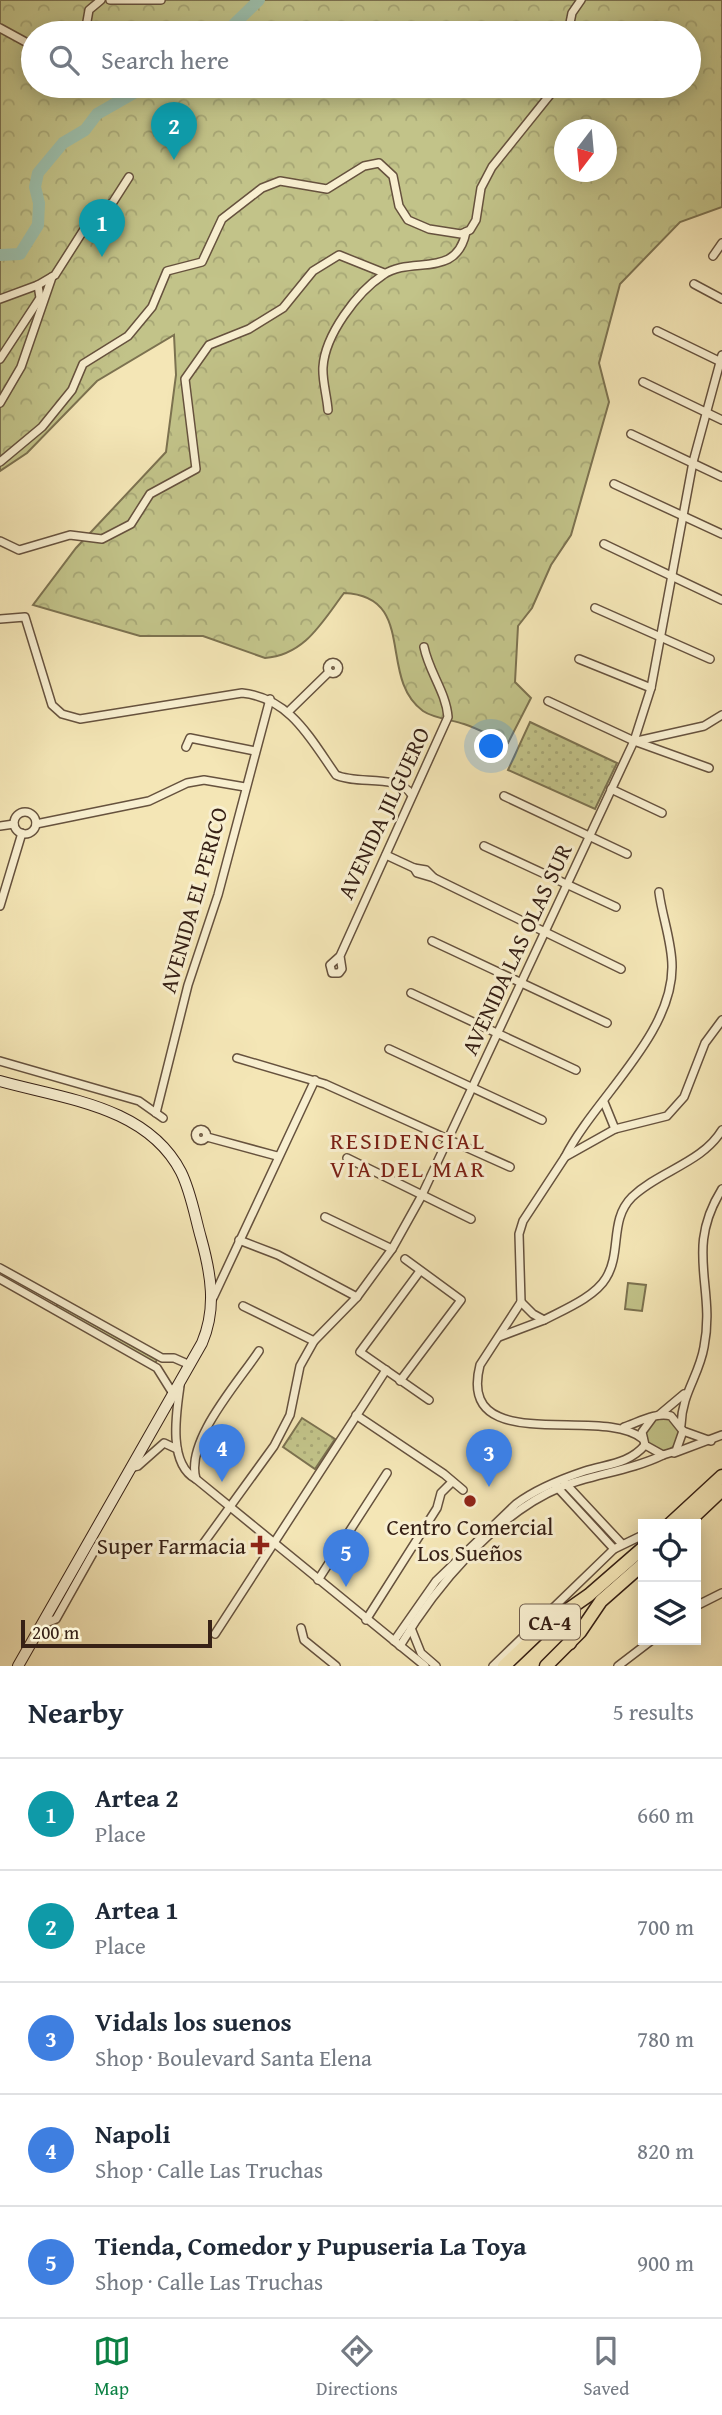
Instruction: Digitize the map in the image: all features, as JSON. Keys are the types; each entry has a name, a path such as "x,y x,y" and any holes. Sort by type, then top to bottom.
{"highway":[{"path":"675,1519 722,1476"},
{"path":"691,1519 722,1490"},
{"name":"CA-4","path":"504,1666 548,1623 589,1595 638,1552"},
{"name":"CA-4","path":"546,1666 570,1643 601,1601 638,1568"},
{"path":"548,1623 558,1620 569,1625 572,1632 570,1643"},
{"path":"527,1644 534,1626"}],"street":[{"path":"87,21 89,10 101,0"},
{"path":"110,0 161,0"},
{"path":"570,21 572,13 581,0"},
{"path":"0,28 21,39"},
{"path":"0,541 19,550 70,535 103,539 131,524 150,494 196,469 185,379 209,345 249,329 283,308 313,271 339,256 384,273 451,259 464,243 466,232 476,220 481,188 492,167 547,98"},
{"path":"0,462 25,445 50,419 72,390 83,363 128,336 152,307 163,275 171,269 202,262 222,219 272,182 327,189 364,166 379,163 393,176 399,206 408,220 446,233 466,232"},
{"path":"0,403 21,368 52,277 90,220 113,202 128,177"},
{"path":"713,256 722,243"},
{"path":"328,410 323,366 341,317 384,273"},
{"path":"0,299 52,277"},
{"path":"694,284 722,299"},
{"path":"0,359 40,298 38,285"},
{"path":"657,331 721,360"},
{"name":"AVENIDA LAS OLAS SUR","path":"203,1544 274,1446 290,1415 300,1366 314,1341 357,1297 392,1249 421,1197 500,1033 634,741 651,688 693,462 721,360"},
{"path":"643,382 722,420"},
{"path":"631,434 722,477"},
{"path":"614,484 722,534"},
{"path":"604,544 722,600"},
{"path":"595,608 709,659"},
{"path":"0,619 25,617 47,695 62,714 79,719 242,693 270,699 289,711 337,775 346,780 400,785 411,794"},
{"name":"AVENIDA JILGUERO","path":"340,956 448,717 447,700 435,682 424,647"},
{"path":"579,659 651,688"},
{"path":"289,711 329,672"},
{"name":"AVENIDA EL PERICO","path":"0,1061 139,1101 160,1115 188,985 218,895 270,699"},
{"path":"548,701 634,741 709,768"},
{"path":"634,741 704,726 722,715"},
{"path":"186,747 190,738 255,751"},
{"path":"22,833 31,832 36,824 149,801 187,783 204,780 245,787"},
{"path":"611,789 662,813"},
{"path":"504,796 627,854"},
{"path":"14,824 18,815 25,812 34,817 36,824"},
{"path":"0,826 14,824"},
{"path":"14,824 22,833"},
{"path":"0,906 22,833"},
{"path":"484,846 616,907"},
{"path":"386,855 414,868 426,870 434,878 546,930 621,969"},
{"path":"660,892 672,964 671,982 654,1027 523,1221 519,1234 521,1302 480,1365 477,1376 481,1398 495,1416 515,1423 624,1427 656,1416 671,1416 682,1428 712,1441"},
{"path":"432,941 607,1023"},
{"path":"411,993 576,1070"},
{"path":"565,1157 615,1129 667,1116 677,1107 705,1043 722,1020"},
{"path":"389,1049 474,1086 542,1120"},
{"path":"237,1058 315,1080 510,1167"},
{"path":"213,1298 277,1156 315,1080"},
{"path":"0,1081 127,1117 147,1130 164,1146 182,1175 202,1241 213,1298 210,1325 190,1365 18,1666"},
{"path":"604,1102 615,1129"},
{"path":"499,1337 544,1320 606,1279 613,1257 617,1219 633,1196 703,1151 722,1130"},
{"path":"207,1137 277,1156"},
{"path":"347,1158 421,1197 471,1219"},
{"path":"666,1455 681,1445 685,1394 704,1350 708,1300 700,1246 704,1227 722,1189"},
{"path":"325,1217 392,1249"},
{"path":"239,1240 278,1255 357,1297"},
{"path":"400,1381 461,1300 405,1259"},
{"path":"0,1268 162,1358 174,1358 190,1365"},
{"path":"420,1270 360,1352 429,1400"},
{"path":"0,1279 157,1368 173,1392"},
{"path":"49,1307 55,1298"},
{"path":"521,1302 544,1320"},
{"path":"243,1306 314,1341"},
{"path":"196,1479 193,1461 199,1442 259,1351"},
{"path":"157,1368 162,1358"},
{"path":"215,1634 386,1370"},
{"path":"181,1378 177,1450 182,1469 366,1620 397,1644 436,1666"},
{"path":"397,1644 436,1581 516,1504 560,1484 631,1459 644,1442 644,1426 685,1394"},
{"path":"356,1415 463,1490"},
{"path":"624,1427 666,1455"},
{"path":"397,1644 440,1585 457,1568 520,1510 560,1484 639,1466 712,1441 722,1435"},
{"path":"130,1468 138,1466 164,1443 177,1450"},
{"path":"318,1580 387,1473"},
{"path":"366,1620 437,1508 440,1493 452,1482"},
{"path":"560,1484 622,1544"},
{"path":"560,1484 614,1549"},
{"path":"493,1666 614,1549 638,1537"},
{"path":"41,1625 56,1619 97,1546"},
{"path":"701,1604 722,1593"},
{"path":"301,1628 304,1640 336,1666"},
{"path":"411,1628 418,1656 425,1666"},
{"path":"618,1666 645,1645"}],"green space":[{"path":"0,0 722,0 722,207 680,222 620,284 599,363 609,402 571,535 551,565 532,608 518,626 515,682 531,698 508,743 470,726 427,713 409,697 389,623 381,608 367,598 344,593 320,626 302,644 279,656 265,658 203,636 140,636 33,605 76,548 166,452 176,375 174,335 97,381 27,453 0,471"},
{"path":"530,722 617,763 595,809 508,770"},
{"path":"628,1283 646,1285 642,1311 625,1309"},
{"path":"58,1304 157,1360 154,1364 55,1307"},
{"path":"662,1417 674,1422 679,1434 674,1446 662,1451 650,1446 645,1434 650,1422"},
{"path":"302,1418 335,1439 315,1469 283,1447"}],"waterway":[{"path":"237,21 259,0"},
{"path":"0,255 20,254 38,225 39,203 35,187 38,173 63,143 85,130 97,114 125,98"}],"place":[{"name":"Artea 1","path":"174,160"},
{"name":"Artea 2","path":"102,257"},
{"name":"Napoli","path":"222,1482"},
{"name":"Vidals los suenos","path":"489,1487"},
{"name":"Centro Comercial Los Sueños","path":"470,1501"},
{"name":"Super Farmacia","path":"260,1545"},
{"name":"Tienda, Comedor y Pupuseria La Toya","path":"346,1587"}],"district":[{"name":"RESIDENCIAL VIA DEL MAR","path":"408,1154"}]}
